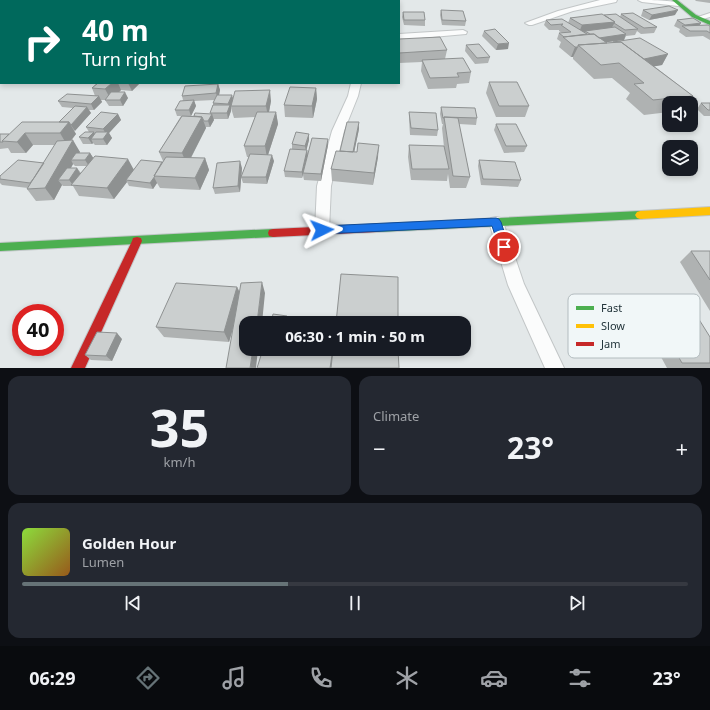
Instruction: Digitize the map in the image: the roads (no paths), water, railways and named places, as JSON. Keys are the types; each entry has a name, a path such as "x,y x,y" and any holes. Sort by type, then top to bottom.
{"street":[{"path":"676,2 699,18 710,23"},
{"path":"0,247 710,211"},
{"path":"78,368 137,241"}],"lane":[{"path":"529,23 562,11 613,0"},
{"path":"642,0 676,2"},
{"path":"699,18 710,15"},
{"path":"400,37 464,32"},
{"path":"322,230 324,186 338,131 353,96 356,84"},
{"path":"496,222 516,285 555,368"}]}
